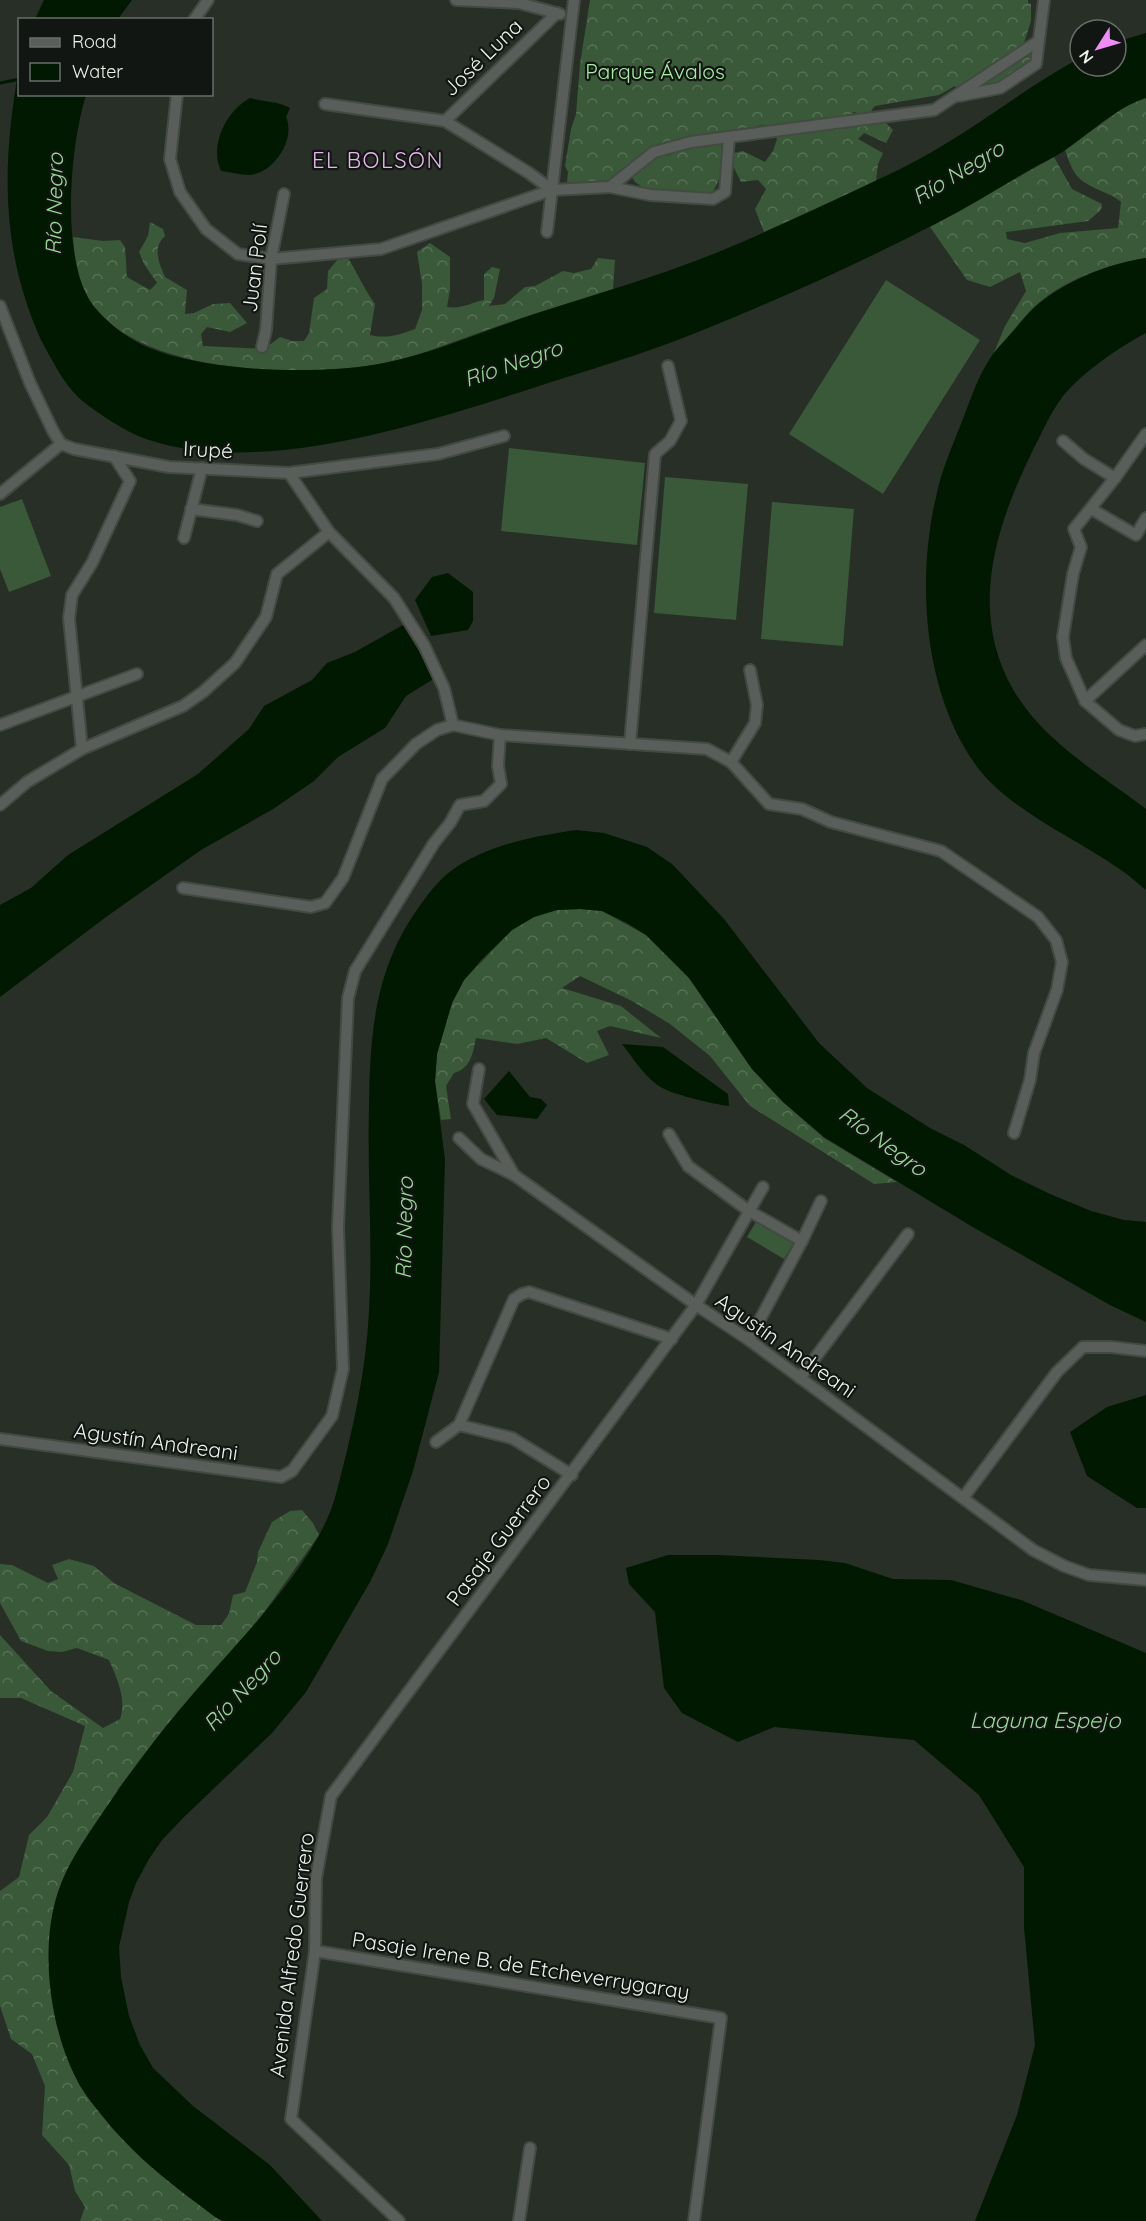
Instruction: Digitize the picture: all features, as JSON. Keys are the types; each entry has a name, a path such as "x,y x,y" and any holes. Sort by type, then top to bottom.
{"street":[{"path":"195,18 208,0"},
{"path":"456,0 519,3 572,17"},
{"path":"547,232 574,0"},
{"path":"955,97 1000,88 1036,64 1044,0"},
{"name":"José Luna","path":"325,104 445,121 556,13"},
{"path":"610,187 654,152 691,142 934,110 1037,42"},
{"path":"177,96 170,159 180,192 206,229 238,254 271,259 381,249 552,190 610,187 650,195 713,200 724,192 729,137"},
{"path":"445,121 529,172 552,190"},
{"name":"Juan Polí","path":"262,347 266,330 271,259 284,194"},
{"path":"0,306 30,383 61,444 0,494"},
{"path":"630,744 655,454 670,441 681,421 668,366"},
{"path":"1146,434 1115,478 1074,529 1082,547 1073,574 1063,637 1066,658 1085,701 1119,730 1135,736 1146,734"},
{"name":"Irupé","path":"61,444 74,449 169,467 289,473 438,454 504,436"},
{"path":"1063,441 1084,459 1115,478"},
{"path":"82,749 69,618 72,596 92,563 130,481 114,456"},
{"path":"184,538 202,468"},
{"path":"289,473 329,532 394,598 424,645 444,688 453,725"},
{"path":"191,508 237,515 257,521"},
{"path":"1091,509 1136,535 1146,518"},
{"path":"0,805 27,782 82,749 183,706 203,692 235,663 266,617 277,574 329,532"},
{"path":"1085,701 1146,645"},
{"path":"731,762 754,723 757,705 750,670"},
{"path":"0,724 137,674"},
{"path":"183,888 311,907 325,903 343,878 382,779 416,744 437,730 453,725 500,735 706,749 731,762 769,804 802,809 831,822 941,851 1038,917 1056,940 1062,962 1057,990 1034,1053 1030,1080 1014,1133"},
{"name":"Agustín Andreani","path":"0,1439 280,1477 292,1471 332,1416 343,1369 338,1215 347,1009 355,971 460,805 484,801 501,784 498,766 500,735"},
{"name":"Agustín Andreani","path":"479,1069 473,1104 514,1175 748,1340 1033,1550 1064,1566 1089,1575 1146,1580"},
{"path":"669,1134 688,1166 749,1211 802,1241"},
{"path":"459,1138 481,1159 514,1175"},
{"name":"Pasaje Guerrero","path":"331,1796 672,1339 696,1305 763,1187"},
{"path":"748,1340 822,1201"},
{"path":"800,1378 908,1234"},
{"path":"436,1442 459,1425 514,1299 522,1294 529,1292 672,1339"},
{"path":"963,1498 1057,1372 1083,1347 1146,1351"},
{"path":"459,1425 512,1438 572,1475"},
{"name":"Avenida Alfredo Guerrero","path":"331,1796 316,1878 315,1951 291,2119 399,2221"},
{"name":"Pasaje Irene B. de Etcheverrygaray","path":"315,1951 721,2018 694,2221"},
{"path":"519,2221 530,2148"}],"green space":[{"name":"Parque Ávalos","path":"590,0 1028,0 1031,4 1031,21 1024,43 966,85 957,88 955,86 939,95 875,106 868,115 853,112 854,119 882,119 893,130 886,143 864,133 858,139 883,153 878,164 876,181 764,232 755,209 766,189 758,180 741,182 734,168 734,153 743,151 765,162 773,151 777,139 765,125 756,126 752,131 744,128 670,141 655,148 668,156 683,148 721,143 721,169 712,193 651,193 635,182 625,167 608,182 567,182 568,172 565,166 576,114 580,64"},
{"path":"1032,51 1030,64 999,83 979,88"},
{"path":"1146,98 1146,258 1101,269 1056,290 1032,309 993,355 1005,326 1026,291 1020,272 990,287 967,280 930,227 1054,157 1072,189 1102,204 1101,210 1088,221 1006,232 1007,239 1025,243 1060,233 1118,228 1121,202 1080,179 1073,170 1065,150 1130,103"},
{"path":"150,222 163,229 165,236 158,251 165,277 187,290 185,314 194,313 213,304 230,303 247,323 230,332 207,327 201,334 203,346 264,349 280,337 292,341 304,341 309,333 314,298 327,289 328,271 344,252 375,304 370,335 382,337 415,329 422,310 422,284 417,252 430,243 450,257 450,290 447,307 462,306 484,300 484,274 492,267 500,269 494,298 489,306 505,304 525,287 535,286 563,271 574,273 591,269 598,258 615,260 613,289 422,353 384,363 313,371 228,366 187,358 148,346 116,328 88,297 78,272 73,237 103,241 120,240 125,247 127,277 150,290 157,283 139,252 148,236"},
{"path":"886,280 980,340 883,494 789,434"},
{"path":"509,448 645,463 637,545 501,531"},
{"path":"665,477 748,484 736,620 654,613"},
{"path":"22,499 51,576 9,592 0,569 0,507"},
{"path":"772,502 854,509 843,646 761,639"},
{"path":"557,910 602,911 646,935 689,978 752,1069 783,1102 824,1138 897,1182 874,1184 750,1106 710,1056 670,1024 632,1001 580,976 562,988 621,1006 661,1038 610,1026 597,1031 609,1055 587,1063 546,1038 517,1044 476,1038 468,1064 454,1073 446,1086 451,1119 441,1120 435,1081 437,1054 452,1003 464,980 512,930 534,917"},
{"path":"757,1220 794,1242 784,1259 747,1237"},
{"path":"302,1510 319,1535 250,1632 216,1667 165,1727 118,1789 50,1982 56,2022 80,2086 111,2127 142,2159 221,2221 80,2221 85,2207 75,2191 69,2165 42,2135 45,2086 32,2054 11,2039 0,2006 0,1891 19,1877 29,1835 47,1817 73,1772 85,1726 21,1698 0,1698 0,1635 51,1691 103,1728 120,1719 122,1697 109,1660 77,1648 62,1652 48,1651 21,1641 0,1603 0,1564 12,1565 48,1583 58,1579 52,1565 69,1559 94,1566 114,1583 196,1625 221,1625 229,1614 233,1595 245,1592 257,1562 258,1552 272,1522 290,1511"}],"water":[{"path":"44,0 132,0 119,18 35,18"},
{"name":"Río Negro","path":"1146,33 1146,98 1113,114 1060,154 962,210 909,237 789,294 657,348 443,416 342,441 291,449 241,452 193,450 149,440 112,422 78,397 67,384 41,340 18,272 12,239 8,206 8,172 13,103 18,73 18,96 86,96 80,117 72,173 72,235 76,264 84,289 95,308 116,328 154,350 217,365 326,370 384,363 458,342 716,253 910,164 955,138 1068,64 1068,78 1128,78 1128,38"},
{"path":"250,98 290,108 286,117 288,135 285,144 275,162 259,173 247,175 221,171 217,151 222,130 234,111"},
{"path":"1146,258 1146,333 1124,345 1091,369 1071,387 1054,409 1032,452 1007,510 992,570 990,601 992,631 1000,661 1014,691 1026,709 1057,742 1146,809 1146,890 1122,870 1022,809 988,780 975,764 958,735 944,703 929,633 926,596 930,526 939,484 971,397 988,362 1030,312 1060,289 1102,269"},
{"path":"448,573 473,592 473,621 468,630 431,636 415,600 432,577"},
{"path":"403,625 435,678 406,696 385,728 338,757 314,781 273,809 201,850 106,917 0,997 0,905 31,888 68,855 198,774 249,729 264,706 312,680 327,663 355,652"},
{"name":"Río Negro","path":"576,830 604,833 647,847 672,864 724,919 819,1043 867,1088 1011,1175 1050,1194 1091,1211 1124,1220 1146,1222 1146,1322 1110,1305 971,1226 824,1137 783,1102 752,1069 689,978 646,935 627,923 602,911 557,910 534,917 512,930 482,959 464,980 452,1003 437,1054 435,1081 445,1160 439,1372 413,1471 388,1544 370,1582 306,1692 272,1733 162,1840 149,1859 129,1902 119,1947 121,1977 129,2016 140,2045 153,2068 193,2106 270,2165 322,2221 225,2221 213,2216 138,2155 104,2118 78,2082 60,2038 50,1989 49,1938 52,1914 58,1892 71,1862 114,1796 170,1721 250,1630 285,1586 302,1563 328,1517 347,1449 365,1357 370,1285 371,1052 378,1001 394,952 425,898 452,870 471,858 500,847 530,838"},
{"path":"622,1044 663,1047 728,1094 729,1106 691,1098 662,1088 646,1075"},
{"path":"509,1071 530,1097 541,1099 547,1105 537,1119 497,1115 484,1099"},
{"path":"1146,1395 1146,1508 1137,1508 1087,1476 1070,1432 1107,1407"},
{"name":"Laguna Espejo","path":"668,1555 819,1560 845,1563 893,1579 951,1580 1021,1600 1146,1653 1146,2221 975,2221 1017,2115 1035,2045 1024,1927 1024,1867 979,1795 914,1740 774,1727 738,1742 682,1713 664,1688 655,1612 629,1584 626,1568"}],"waterway":[{"path":"0,83 18,79"}],"district":[{"name":"EL BOLSÓN","path":"378,160"}]}
